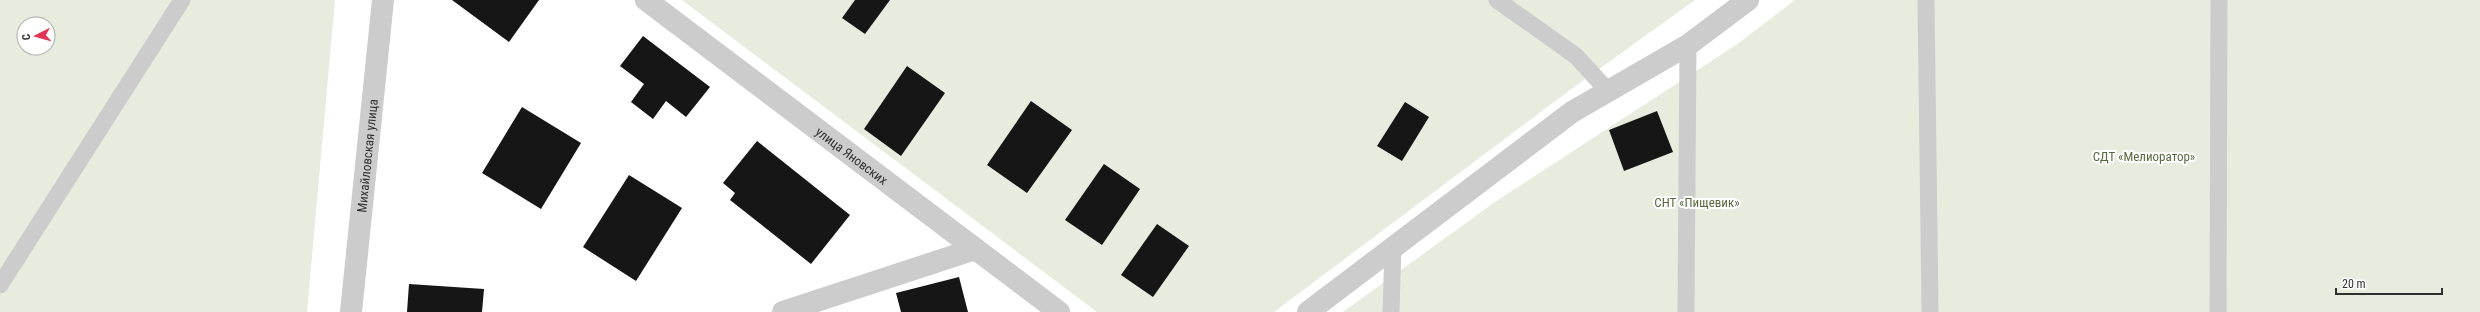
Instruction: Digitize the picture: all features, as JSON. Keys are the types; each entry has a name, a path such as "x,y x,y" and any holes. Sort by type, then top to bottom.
{"street":[{"name":"Михайловская улица","path":"351,312 383,0"},
{"name":"улица Яновских","path":"646,0 1059,312"},
{"path":"1308,312 1393,246 1572,112 1688,45 1748,0"},
{"path":"783,312 975,249"}],"lane":[{"path":"0,285 182,0"},
{"path":"1496,0 1576,56 1608,91"},
{"path":"1926,0 1930,312"},
{"path":"2218,312 2219,0"},
{"path":"1686,312 1688,45"},
{"path":"1391,312 1393,246"}],"green space":[{"path":"0,0 335,0 307,312 0,312"},
{"path":"682,0 1695,0 1570,90 1274,312 1097,312"},
{"name":"СДТ «Мелиоратор»","path":"1795,0 2480,0 2480,312 1343,312 1495,202 1736,45"}],"building":[{"path":"452,0 539,0 509,42"},
{"path":"855,0 890,0 865,34 842,18"},
{"path":"643,36 710,87 686,117 666,101 653,119 631,102 644,84 620,66"},
{"path":"907,66 945,93 901,156 864,129"},
{"path":"1031,101 1072,130 1027,193 987,165"},
{"path":"1405,102 1429,117 1402,161 1377,146"},
{"path":"522,107 581,143 541,209 482,173"},
{"path":"1657,111 1673,152 1624,171 1609,130"},
{"path":"757,141 850,215 811,264 730,200 735,193 723,183"},
{"path":"1104,164 1140,189 1102,245 1065,220"},
{"path":"629,175 682,208 636,281 583,247"},
{"path":"1157,224 1189,246 1153,297 1121,275"},
{"path":"959,277 968,312 901,312 896,293"},
{"path":"409,284 484,289 482,312 407,312"}],"park label":[{"name":"СНТ «Пищевик»","path":"1697,202"}]}
